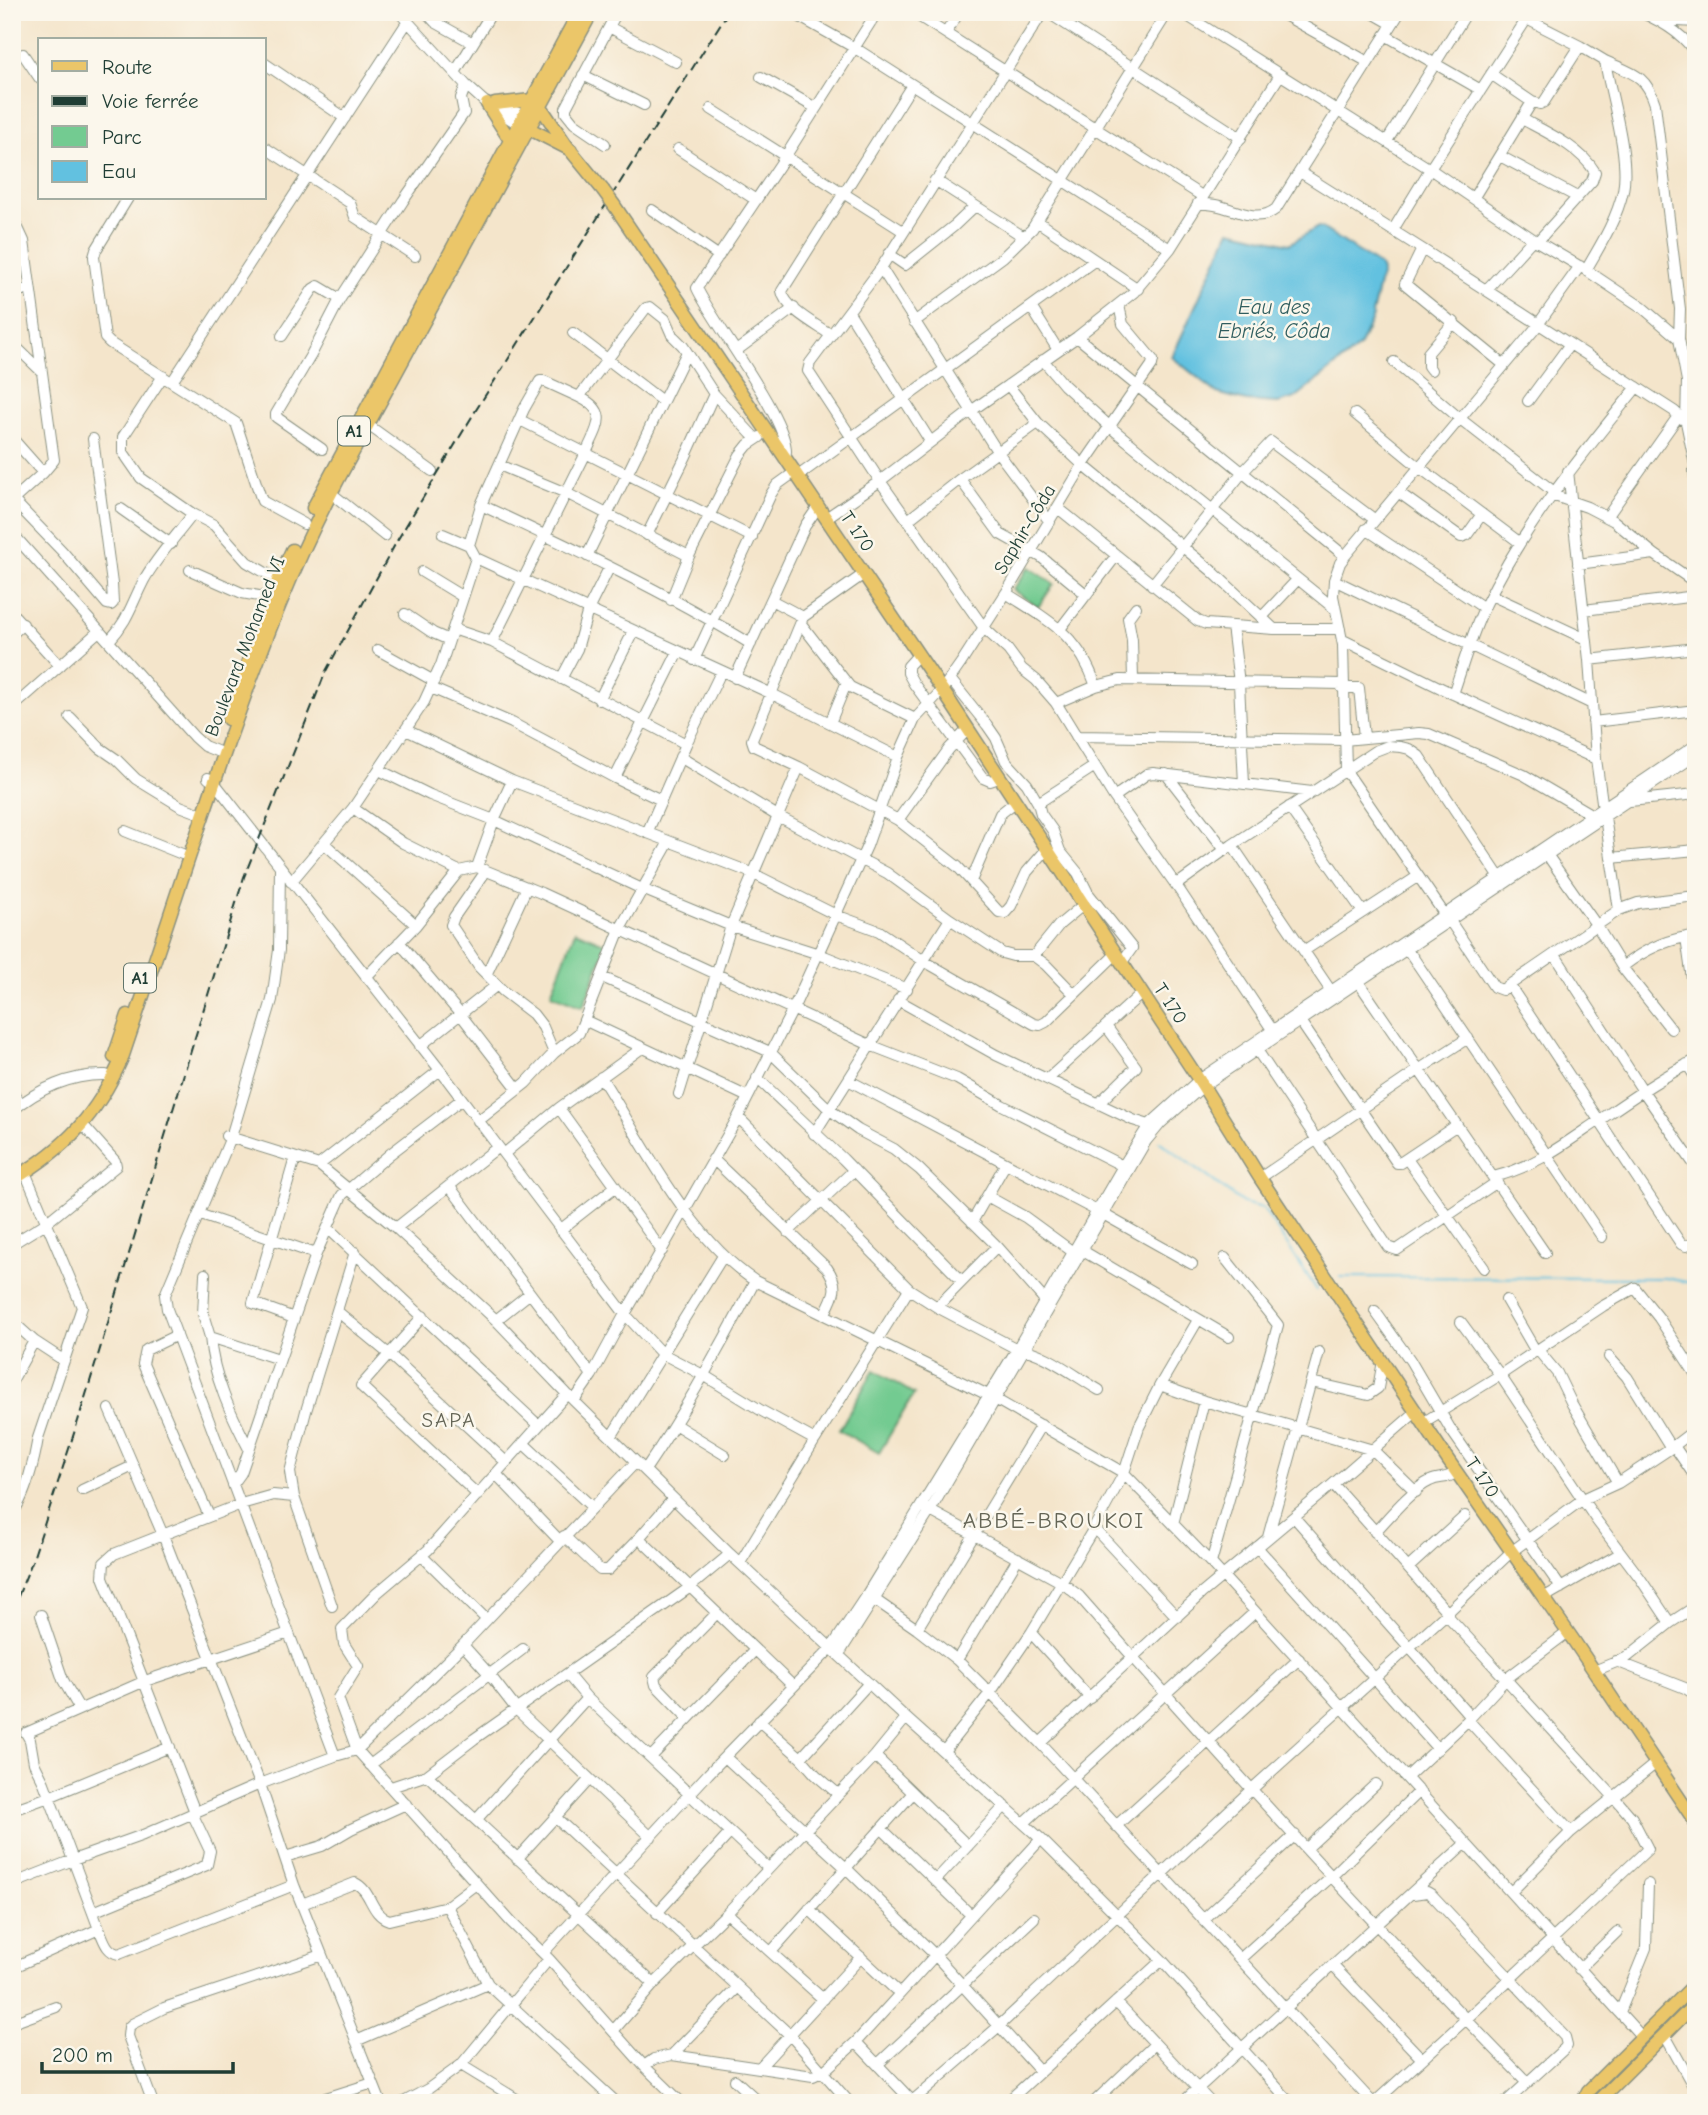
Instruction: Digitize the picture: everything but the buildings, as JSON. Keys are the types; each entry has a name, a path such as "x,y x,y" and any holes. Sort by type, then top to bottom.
{"main road":[{"name":"A1","path":"525,122 579,12"},
{"name":"A1","path":"535,103 592,12"},
{"path":"487,101 535,103"},
{"path":"487,101 515,142 565,147"},
{"name":"T 170","path":"535,103 565,147 614,205 762,436 785,457 918,655 946,684 968,729 999,778 1054,853 1260,1178 1696,1823"},
{"path":"525,122 565,147"},
{"name":"Boulevard Mohamed VI","path":"220,753 282,594 310,531 525,122"},
{"name":"Boulevard Mohamed VI","path":"19,1172 61,1147 83,1125 111,1083 122,1058 270,598 304,524 515,142"},
{"name":"Boulevard Mohamed VI","path":"12,1180 67,1132 97,1093 106,1075 196,812 211,780"},
{"path":"1583,2103 1588,2091 1696,1983"},
{"path":"1583,2103 1696,1992"},
{"path":"1596,2103 1696,2003"},
{"path":"1604,2103 1696,2013"}],"street":[{"path":"399,12 466,85 487,101 525,122"},
{"path":"426,12 435,22 473,43"},
{"path":"605,144 574,123 566,113 569,101 617,12"},
{"path":"791,12 855,48 1170,249"},
{"path":"785,457 786,444 760,388 697,290 877,12"},
{"path":"912,12 1200,199 1247,214 1268,215 1276,209 1400,12"},
{"path":"946,33 959,12"},
{"path":"1241,138 1045,12 881,268 810,363 808,371 880,481 984,628 1056,703 1114,797 1273,1031"},
{"path":"914,322 1003,257 1037,222 1167,12"},
{"path":"1181,12 1474,197 1535,241 1626,295 1679,339"},
{"path":"1196,22 1204,12"},
{"path":"1279,12 1368,62"},
{"path":"1371,12 1392,24"},
{"path":"1387,141 1467,12"},
{"path":"1513,12 1643,79 1650,89 1655,104 1680,309 1679,339 1687,382 1682,419 1695,470 1696,487"},
{"path":"1640,12 1656,19 1686,40 1696,55"},
{"path":"456,71 488,14"},
{"path":"1656,19 1696,22"},
{"path":"1394,230 1430,169 1527,20"},
{"path":"278,580 247,562 214,525 193,514 141,478 122,452 123,437 167,379 309,175 408,21"},
{"path":"609,27 676,62"},
{"path":"1385,35 1481,90"},
{"path":"1491,74 1532,102 1540,104 1544,102 1580,46"},
{"path":"23,54 38,76"},
{"path":"1605,61 1623,156 1623,188 1611,222 1583,268 1340,562 1334,580 1333,596 1343,640 1346,771 1494,987 1502,990 1619,910 1639,903 1696,896"},
{"path":"266,64 345,118"},
{"path":"583,75 644,105"},
{"path":"826,518 1077,337 1138,289 1170,249 1280,75"},
{"path":"761,77 816,108"},
{"path":"322,449 275,416 340,299 464,113 461,98 466,85"},
{"path":"831,335 794,309 783,298 782,291 912,85"},
{"path":"1474,197 1532,102"},
{"path":"710,109 903,231"},
{"path":"1487,289 1594,177 1595,172 1590,165 1553,136 1522,119"},
{"path":"266,148 350,203 355,217 415,256"},
{"path":"678,149 756,200"},
{"path":"1500,156 1577,197"},
{"path":"1300,172 1487,289 1682,419"},
{"path":"935,180 1024,237"},
{"path":"127,200 94,257 103,331 110,343 236,423 262,501 304,524"},
{"path":"889,254 905,265 975,206"},
{"path":"652,209 719,256"},
{"path":"12,221 24,241 54,460 44,473 12,500 111,606 112,584 93,439"},
{"path":"1037,222 1138,289"},
{"path":"1422,249 1405,284 1503,364"},
{"path":"694,660 777,485 850,437 1094,261"},
{"path":"881,268 997,452 1050,522"},
{"path":"282,336 313,289 318,286 340,299"},
{"path":"12,293 30,288"},
{"name":"Saphir-Côda","path":"357,1750 338,1698 358,1666 344,1644 342,1629 377,1593 422,1556 538,1425 571,1398 592,1375 738,1117 793,1009 860,861 898,757 915,719 946,684 984,628 1083,465 1152,365 1153,360 1126,330 1119,305"},
{"path":"579,397 648,307 665,319 714,394 762,436 743,449 689,556 671,600"},
{"path":"1031,307 1058,350"},
{"path":"736,351 794,309"},
{"path":"849,312 930,442"},
{"path":"1431,370 1426,358 1428,353 1454,322"},
{"path":"573,333 662,401"},
{"path":"1077,337 1345,556"},
{"path":"12,343 42,372"},
{"path":"1528,401 1570,344"},
{"path":"587,556 687,352"},
{"path":"1043,360 1064,385 1109,426 1335,609"},
{"path":"1395,362 1553,494 1606,517 1696,583"},
{"path":"469,545 481,505 540,381 593,405 600,417 586,453 492,642"},
{"path":"1008,385 1038,423 1083,465 1241,596 1275,629"},
{"path":"1453,694 1469,644 1519,542 1568,471 1637,387"},
{"path":"647,534 714,394"},
{"path":"1355,414 1419,467 1519,542"},
{"path":"1606,517 1682,419"},
{"path":"520,420 752,537"},
{"path":"908,520 1038,423"},
{"path":"368,425 432,471"},
{"path":"1152,585 1242,473 1271,442 1374,519"},
{"path":"15,445 44,473"},
{"path":"499,465 566,493 689,556"},
{"path":"1568,471 1589,660 1601,814 1619,910"},
{"path":"960,479 1000,534 1032,551 1087,594"},
{"path":"1398,492 1461,537 1467,535 1482,514"},
{"path":"331,493 385,536"},
{"path":"481,505 587,556 751,644"},
{"path":"735,678 805,526 818,507"},
{"path":"1058,508 1198,621 1206,624 1275,629 1340,629"},
{"path":"121,509 171,544"},
{"path":"109,641 128,618 134,597 145,579 193,514"},
{"path":"1366,529 1485,608"},
{"path":"12,533 194,737 204,746 220,753"},
{"path":"443,534 469,545 476,558 770,693 898,757"},
{"path":"1578,564 1654,554"},
{"path":"1060,629 1116,556"},
{"path":"291,882 353,808 407,730 433,684 476,558"},
{"path":"561,679 577,649 588,610 609,568"},
{"path":"190,569 242,593 270,598"},
{"path":"422,572 463,597"},
{"path":"864,574 803,621 770,693 752,744 898,820 929,843 971,881 992,906 1005,913 1027,872 1054,853 1053,831 1042,816 1027,785 1006,761 987,725 946,684"},
{"path":"1262,617 1298,579"},
{"path":"1334,580 1592,704"},
{"path":"1006,593 1073,640 1096,686"},
{"path":"1492,594 1586,639"},
{"path":"1584,610 1696,596"},
{"path":"771,600 803,621 846,684 915,719"},
{"path":"1133,680 1132,640 1128,618 1136,607"},
{"path":"12,613 60,666"},
{"path":"405,614 433,633 492,642 686,744"},
{"path":"12,634 23,624"},
{"path":"1232,626 1239,683 1244,784"},
{"path":"12,708 99,631"},
{"path":"599,700 633,632"},
{"path":"1343,640 1596,759"},
{"path":"1589,660 1696,648"},
{"path":"379,650 433,684 661,800"},
{"path":"615,778 678,652"},
{"path":"918,655 908,666 908,673 941,723 957,740 983,778 990,781 999,778"},
{"path":"647,833 721,672"},
{"path":"1056,703 1111,681 1342,686 1359,688 1364,737"},
{"path":"830,723 846,684"},
{"path":"1593,722 1696,710"},
{"path":"70,717 136,779 180,806 196,812"},
{"path":"898,820 968,729"},
{"path":"407,730 512,781 752,873 836,915 878,931 924,961 1034,1024 1046,1022 1074,993 1119,958"},
{"path":"1076,737 1344,740 1419,733 1435,736 1524,775 1601,814"},
{"path":"1100,1213 1123,1166 1149,1125 1201,1083 1331,991 1548,856 1696,745"},
{"path":"1176,886 1289,807 1375,751 1388,746 1409,749 1419,756 1500,878"},
{"path":"402,2103 428,2089 461,2065 512,2005 579,1914 793,1686 836,1651 1021,1349 1100,1213 1146,1141 1161,1123 1201,1083 1257,1050 1408,950 1500,878 1601,814 1626,802 1696,755"},
{"path":"680,757 776,815 892,877 1002,953 1034,956 1074,993"},
{"path":"1038,803 1095,766"},
{"path":"679,1094 731,926 776,815 799,767"},
{"path":"379,770 642,889 731,926 819,954 907,989"},
{"path":"1114,797 1147,774 1312,792"},
{"path":"1166,774 1228,848 1305,950 1331,991"},
{"path":"211,780 440,1070 625,1314 661,1353 815,1440"},
{"path":"512,781 494,820 482,869 451,925 479,967 533,1014 543,1027 554,1053"},
{"path":"1626,802 1696,794"},
{"path":"971,881 1000,814 1015,802"},
{"path":"1289,807 1363,912"},
{"path":"353,808 403,843 459,871 482,869 527,887 870,1045 957,1079 993,1101 1123,1166"},
{"path":"125,831 182,854"},
{"path":"478,1121 518,1089 554,1053 576,1037 620,929 668,842"},
{"path":"325,844 416,925"},
{"path":"1611,858 1696,850"},
{"path":"1548,856 1622,967 1671,1029"},
{"path":"280,866 279,950 272,1000 229,1137 201,1215 165,1295 167,1309 335,1756"},
{"path":"366,977 416,925 459,871"},
{"path":"1305,950 1417,877"},
{"path":"487,973 527,887"},
{"path":"1034,956 1084,900"},
{"path":"814,1134 950,919"},
{"path":"1622,967 1651,948 1691,937 1696,1007"},
{"path":"399,942 461,1015 518,1089"},
{"path":"1408,950 1602,1237"},
{"path":"1555,955 1696,1167"},
{"path":"602,977 770,1052 830,1110 902,1155 929,1178 997,1246 1048,1303"},
{"path":"1359,983 1545,1253"},
{"path":"420,1046 497,985"},
{"path":"1510,986 1681,1244 1686,1246 1696,1242"},
{"path":"1049,1078 1142,993"},
{"path":"898,1000 967,1040 1149,1125"},
{"path":"584,1020 748,1097"},
{"path":"1300,1021 1394,1161 1400,1163 1457,1125"},
{"path":"1099,1103 1136,1067 1106,1026"},
{"path":"1260,1178 1468,1038"},
{"path":"396,1228 642,1048"},
{"path":"1257,1050 1392,1250 1397,1250 1447,1216 1495,1179 1546,1157 1691,1062 1696,1078"},
{"path":"319,1165 440,1070"},
{"path":"12,1090 16,1108 29,1097 55,1084 90,1075 106,1075"},
{"path":"601,1077 684,1210 723,1256 755,1281 992,1397 1124,1473 1211,1563 1642,2036"},
{"path":"757,1078 791,1108 962,1281"},
{"path":"848,1080 1192,1264"},
{"path":"233,1485 241,1473 316,1254 342,1195 462,1099"},
{"path":"559,1108 662,1251"},
{"path":"738,1117 909,1289 937,1307 1099,1390"},
{"path":"12,1244 46,1223 116,1166 115,1161 83,1125"},
{"path":"229,1137 319,1165 396,1228 496,1320 571,1398 730,1554 1041,1839 1162,1960 1292,2103"},
{"path":"294,1318 253,1303 295,1158"},
{"path":"713,1159 834,1278 833,1297 824,1315"},
{"path":"1407,1159 1484,1268"},
{"path":"972,1222 1006,1163"},
{"path":"788,1231 853,1170"},
{"path":"12,1513 19,1504 82,1307 46,1223 19,1172"},
{"path":"450,1187 592,1375"},
{"path":"560,1230 615,1187"},
{"path":"987,1196 1078,1252 1230,1337"},
{"path":"201,1215 316,1254"},
{"path":"328,1229 538,1425"},
{"path":"937,1307 997,1246"},
{"path":"332,1606 294,1497 291,1482 292,1462 355,1252"},
{"path":"611,1437 723,1256"},
{"path":"1211,1563 1278,1325 1225,1258"},
{"path":"205,1274 203,1314 220,1384 249,1449"},
{"path":"645,1470 705,1376 755,1281"},
{"path":"1040,1743 1222,1577 1373,1450 1421,1416 1441,1412 1500,1375 1602,1306 1635,1288 1659,1318 1696,1375"},
{"path":"740,1563 909,1289"},
{"path":"496,1320 530,1293"},
{"path":"1506,1300 1536,1350 1557,1373 1618,1483"},
{"path":"337,1311 390,1355 506,1462"},
{"path":"1375,1311 1561,1588"},
{"path":"423,1316 362,1383 362,1389 478,1495"},
{"path":"943,1751 990,1693 1031,1633 1094,1528 1124,1473 1139,1427 1160,1385 1198,1320"},
{"path":"12,1321 34,1341 63,1360"},
{"path":"1461,1322 1670,1623"},
{"path":"177,1335 146,1350 143,1364 209,1516"},
{"path":"210,1337 279,1359"},
{"path":"12,1381 34,1341"},
{"path":"1268,1538 1319,1352"},
{"path":"1609,1357 1627,1377 1672,1447 1696,1478"},
{"path":"1311,1382 1368,1395 1378,1388 1383,1360"},
{"path":"1160,1385 1204,1401 1373,1450 1416,1492"},
{"path":"1173,1524 1204,1401"},
{"path":"109,1409 163,1535 260,1784 294,1885 382,2103"},
{"path":"676,1425 725,1455"},
{"path":"917,1629 1041,1425"},
{"path":"856,2042 911,2102 998,2027 1511,1552 1583,1499 1618,1483 1696,1429"},
{"path":"523,1443 592,1507"},
{"path":"12,1884 143,1835 260,1784 357,1750 463,1645 636,1462"},
{"path":"82,1490 133,1466"},
{"path":"1375,1532 1431,1480 1444,1480 1457,1472"},
{"path":"496,1474 562,1539 604,1571 639,1538 673,1499"},
{"path":"871,1597 957,1660 1040,1743 1373,2103 1466,2020 1648,1849 1632,1818 1333,1484"},
{"path":"93,1912 207,1865 210,1851 103,1577 104,1563 114,1554 240,1504 273,1495 294,1497"},
{"path":"925,1508 1062,1582 1079,1596 1252,1789 1527,2082"},
{"path":"1408,1568 1465,1516"},
{"path":"1294,1517 1571,1832"},
{"path":"1094,1528 1177,1617"},
{"path":"639,1538 793,1686"},
{"path":"1257,1547 1437,1749"},
{"path":"1543,1598 1621,1553"},
{"path":"391,1787 428,1775 474,1739 689,1588 730,1554"},
{"path":"422,1556 486,1619"},
{"path":"957,1660 1018,1558"},
{"path":"1594,1671 1626,1658 1696,1606"},
{"path":"1024,1823 1255,1612"},
{"path":"688,1718 656,1685 654,1677 717,1613"},
{"path":"41,1615 63,1680 79,1708"},
{"path":"1407,1777 1469,1719 1506,1679 1568,1632"},
{"path":"289,1633 145,1681 26,1731 33,1749 34,1763 50,1797 99,1929 107,1948 113,1953 119,1954 294,1885"},
{"path":"1031,1633 1090,1698"},
{"path":"463,1645 517,1710 652,1837"},
{"path":"370,1765 523,1648"},
{"path":"651,1757 755,1650"},
{"path":"1116,1826 1299,1659"},
{"path":"1616,1661 1685,1688 1696,1695"},
{"path":"567,1675 587,1699 768,1868"},
{"path":"801,1758 869,1683"},
{"path":"1685,1688 1696,1686"},
{"path":"476,1820 587,1699"},
{"path":"613,2031 654,1984 727,1913 875,1756 906,1718"},
{"path":"759,1721 838,1794"},
{"path":"12,1810 170,1747"},
{"path":"357,1750 476,1884 546,1956 644,2066 682,2103"},
{"path":"875,1756 968,1846"},
{"path":"725,1757 936,1955 1039,2070"},
{"path":"1511,1892 1571,1832 1656,1763"},
{"path":"428,1775 654,1984"},
{"path":"517,1859 589,1780"},
{"path":"1307,1848 1376,1783"},
{"path":"1240,1959 1333,1875 1419,1791"},
{"path":"771,1952 912,1794"},
{"path":"285,1857 322,1846 351,1829 406,1804"},
{"path":"936,1880 1005,1806"},
{"path":"555,1816 791,2036 850,2103"},
{"path":"882,1829 971,1915"},
{"path":"657,1913 730,1833"},
{"path":"1203,1920 1295,1835"},
{"path":"644,2066 654,2059 672,2055 813,2076 824,2071 856,2042 1041,1839"},
{"path":"1182,2103 1466,1843"},
{"path":"302,1904 355,1883 366,1893 377,1914 389,1920 447,1906 476,1884"},
{"path":"1619,2012 1646,1948 1647,1884"},
{"path":"1412,1894 1427,1892 1432,1895 1567,2042 1564,2049 1505,2103"},
{"path":"447,1906 488,1984 616,2103"},
{"path":"809,1909 899,1993"},
{"path":"727,1913 823,2000"},
{"path":"878,2064 1034,1918"},
{"path":"12,1968 99,1929"},
{"path":"1579,1969 1617,1932"},
{"path":"153,2103 128,2036 132,2024 164,2008 322,1955"},
{"path":"761,2067 861,1957"},
{"path":"1008,2102 1039,2070 1162,1960"},
{"path":"1332,1966 1422,2059"},
{"path":"356,2041 488,1984"},
{"path":"672,2055 738,1987"},
{"path":"1116,2002 1211,2103"},
{"path":"12,2023 56,2007"},
{"path":"1667,2039 1696,2091"},
{"path":"1093,2103 1155,2044"},
{"path":"461,2065 523,2103"},
{"path":"736,2080 760,2103"},
{"path":"310,2103 373,2083"}],"green space":[{"path":"1029,567 1054,584 1038,607 1013,590"},
{"path":"575,931 607,944 583,1007 551,994"},
{"path":"874,1370 914,1394 879,1453 839,1430"}],"water":[{"name":"Eau des Ebriés, Côda","path":"1318,227 1380,266 1382,271 1373,317 1359,347 1295,398 1278,403 1246,401 1217,393 1172,357 1230,230 1289,244"}],"waterway":[{"path":"1159,1141 1243,1203 1263,1208 1317,1290"},
{"path":"1340,1277 1666,1278 1696,1284"}],"railway":[{"path":"12,1611 33,1559 78,1421 244,877 326,671 398,539 476,410 728,12"}],"district":[{"name":"SAPA","path":"449,1420"},
{"name":"ABBÉ-BROUKOI","path":"1054,1520"}]}
